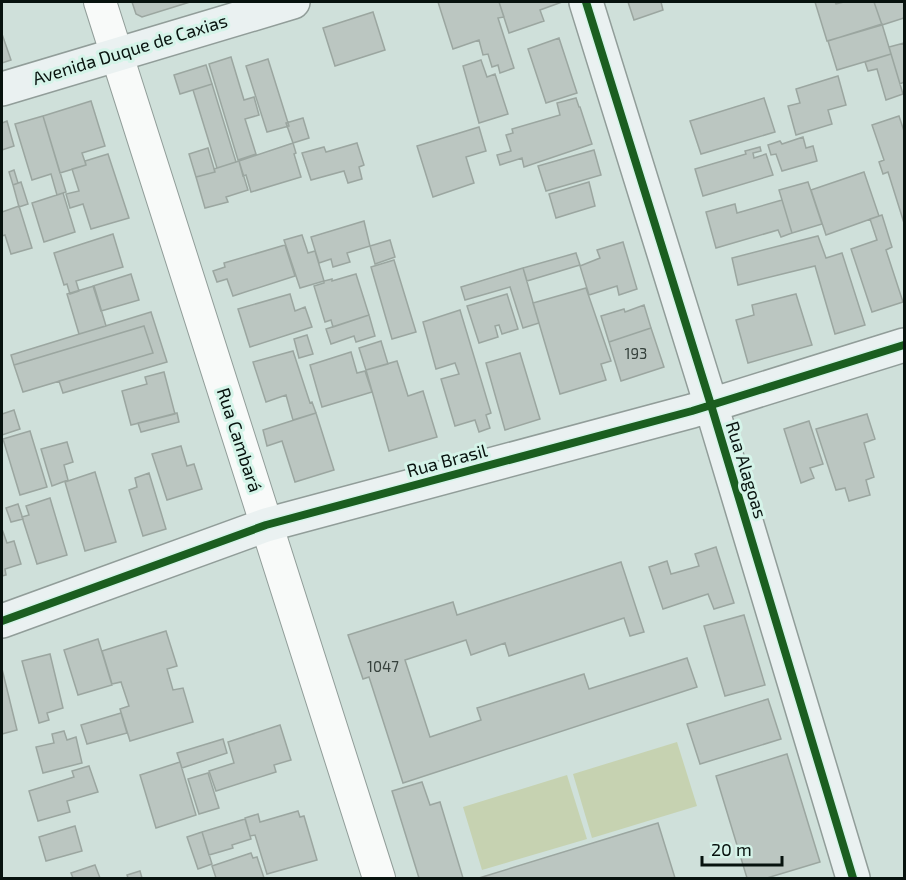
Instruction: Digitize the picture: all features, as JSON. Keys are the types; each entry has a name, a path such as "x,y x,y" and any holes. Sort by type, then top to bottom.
{"street":[{"name":"Rua Cambará","path":"99,2 379,879"},
{"name":"Avenida Duque de Caxias","path":"2,89 293,2"},
{"name":"Rua Alagoas","path":"586,2 711,405 853,879"},
{"name":"Rua Brasil","path":"2,621 266,525 681,414 904,345"}],"green space":[{"path":"677,742 697,806 592,838 573,774"},
{"path":"567,775 587,839 482,870 463,807"}],"building":[{"path":"132,2 190,2 142,17 136,14"},
{"path":"438,2 499,2 504,17 498,18 514,68 500,73 498,65 492,67 488,54 483,55 479,40 453,49"},
{"path":"499,2 562,2 540,10 544,21 509,33"},
{"path":"628,2 661,2 663,10 634,20"},
{"path":"815,2 835,2 836,4 874,2 882,25 827,41"},
{"path":"874,2 904,2 904,18 882,25"},
{"path":"373,12 385,50 335,66 323,28"},
{"path":"882,24 891,54 837,70 828,41"},
{"path":"2,34 11,60 2,63"},
{"path":"559,38 577,93 546,103 528,49"},
{"path":"904,43 904,82 900,84 889,47"},
{"path":"891,54 903,94 886,100 877,69 868,71 865,62"},
{"path":"231,57 244,100 254,97 259,115 245,119 256,154 238,160 209,64"},
{"path":"268,59 289,126 267,132 246,66"},
{"path":"481,60 487,77 495,74 508,114 479,123 463,66"},
{"path":"206,65 212,84 180,94 174,75"},
{"path":"838,76 846,105 828,110 832,124 796,135 788,106 800,103 796,89"},
{"path":"212,84 236,162 217,168 193,90"},
{"path":"576,98 592,144 524,167 522,158 500,165 497,155 511,151 506,135 513,133 512,129 560,115 557,103"},
{"path":"764,98 775,132 701,154 690,121"},
{"path":"91,101 105,146 82,153 86,165 60,173 43,116"},
{"path":"43,116 66,192 57,195 51,174 32,180 15,124"},
{"path":"899,116 904,131 904,223 888,172 883,174 879,162 884,160 872,125"},
{"path":"303,118 309,138 293,143 286,123"},
{"path":"7,121 14,146 2,150 2,123"},
{"path":"479,127 486,151 466,157 474,183 433,197 417,146"},
{"path":"803,137 806,148 813,146 817,161 782,171 776,154 771,155 768,145 780,141 782,144"},
{"path":"293,143 301,177 251,192 239,161"},
{"path":"357,143 364,165 359,167 362,179 348,183 344,171 311,180 302,153 324,147 326,152"},
{"path":"760,147 761,151 753,153 754,158 766,154 773,175 703,196 695,169 746,154 745,151"},
{"path":"208,148 215,172 196,177 189,154"},
{"path":"594,150 601,175 546,191 538,166"},
{"path":"108,154 129,218 91,229 83,204 70,208 66,194 79,191 72,169 86,165 85,161"},
{"path":"239,161 248,190 226,197 228,202 205,208 196,177 215,172 214,169"},
{"path":"14,170 18,183 13,185 9,172"},
{"path":"864,172 879,216 826,235 811,190"},
{"path":"21,182 28,204 19,207 13,185"},
{"path":"589,182 595,206 556,218 549,194"},
{"path":"808,182 822,224 792,233 779,190"},
{"path":"63,193 75,232 44,242 32,203"},
{"path":"782,200 792,233 781,237 778,230 716,248 706,212 735,204 737,213"},
{"path":"19,206 32,248 11,254 5,235 2,236 2,212"},
{"path":"882,215 892,247 886,250 903,302 872,312 851,249 877,240 870,219"},
{"path":"364,221 370,246 347,253 350,262 333,267 331,259 319,263 311,237"},
{"path":"113,234 123,267 76,281 79,291 70,294 67,284 64,285 54,253"},
{"path":"302,235 308,253 315,251 324,281 300,288 284,240"},
{"path":"818,236 826,258 842,253 865,325 835,334 815,266 738,285 732,258"},
{"path":"390,240 395,257 375,264 370,246"},
{"path":"623,242 637,289 619,295 617,286 589,295 580,266 600,258 597,250"},
{"path":"285,245 295,276 233,296 227,279 217,282 213,271 225,267 224,263"},
{"path":"576,253 580,265 527,281 523,268"},
{"path":"394,260 416,332 392,339 371,267"},
{"path":"523,268 539,323 523,328 510,287 465,300 461,287"},
{"path":"131,274 139,300 101,311 93,286"},
{"path":"356,274 369,315 333,327 331,320 325,322 314,286 324,281"},
{"path":"94,286 106,326 79,334 67,294"},
{"path":"586,288 611,361 601,364 606,380 560,394 533,303"},
{"path":"290,294 295,311 305,307 312,327 250,347 238,309"},
{"path":"507,294 518,329 502,334 499,325 495,326 498,337 479,343 467,306"},
{"path":"796,294 812,345 748,363 736,320 754,315 752,305"},
{"path":"644,305 651,328 609,342 601,316 624,309 625,312"},
{"path":"460,310 491,413 486,415 490,428 479,432 475,420 455,426 441,379 459,374 455,363 436,369 423,322"},
{"path":"151,312 167,362 63,393 59,381 153,353 144,326 14,365 11,355"},
{"path":"369,315 375,336 356,342 354,336 331,344 326,329"},
{"path":"144,326 153,353 23,392 14,365"},
{"path":"651,328 664,367 621,381 609,342"},
{"path":"307,335 313,354 299,358 294,339"},
{"path":"381,341 388,364 366,370 359,348"},
{"path":"293,351 310,403 312,402 316,413 293,420 286,395 266,402 253,362"},
{"path":"351,352 357,373 365,371 372,392 322,407 310,365"},
{"path":"520,353 540,419 505,430 486,363"},
{"path":"397,361 408,396 423,391 437,437 389,451 366,370"},
{"path":"164,372 175,414 131,425 122,391 147,384 145,377"},
{"path":"14,410 20,429 2,435 2,414"},
{"path":"177,413 179,422 141,432 138,423"},
{"path":"316,413 334,470 295,482 282,441 267,446 263,430"},
{"path":"867,414 875,439 864,443 874,477 866,480 870,495 849,501 845,488 836,490 816,429"},
{"path":"809,421 823,464 810,468 814,478 801,483 784,429"},
{"path":"30,431 47,487 20,495 3,439"},
{"path":"67,442 73,462 64,465 68,480 52,486 41,449"},
{"path":"181,446 187,466 194,464 202,489 167,500 152,454"},
{"path":"95,472 116,542 85,551 65,482"},
{"path":"149,473 166,529 143,536 129,490 137,487 135,478"},
{"path":"50,498 67,555 37,564 22,517 29,515 26,506"},
{"path":"18,504 23,519 11,522 6,508"},
{"path":"2,529 7,543 14,541 21,564 5,569 6,575 2,576"},
{"path":"716,547 734,603 714,609 708,594 663,609 649,567 667,561 671,574 699,566 695,554"},
{"path":"621,562 644,632 630,636 624,618 509,656 505,643 471,655 466,640 405,660 430,737 481,720 477,708 584,674 589,689 687,658 697,687 403,783 369,677 363,679 348,635 453,602 457,615"},
{"path":"744,615 765,685 725,696 704,626"},
{"path":"166,631 177,666 167,669 173,690 183,688 193,722 130,741 120,709 129,706 121,682 112,684 102,651"},
{"path":"98,639 112,685 78,695 64,650"},
{"path":"50,654 63,708 47,713 49,720 39,723 22,661"},
{"path":"2,669 17,730 2,734"},
{"path":"768,699 781,739 700,764 687,724"},
{"path":"121,713 127,733 87,744 81,725"},
{"path":"280,725 291,760 274,765 276,772 216,791 209,771 234,763 228,742"},
{"path":"64,731 67,740 76,737 82,763 43,773 36,747 54,743 52,734"},
{"path":"223,739 227,753 182,768 177,753"},
{"path":"787,754 820,862 767,878 747,878 716,776"},
{"path":"180,762 196,815 156,828 140,775"},
{"path":"89,766 98,792 67,801 70,812 38,821 29,791 74,777 72,771"},
{"path":"208,773 219,808 199,814 188,779"},
{"path":"422,782 430,805 440,802 463,878 419,878 392,791"},
{"path":"298,811 300,817 304,816 317,860 267,874 255,835 250,836 245,818 258,814 260,822"},
{"path":"245,819 251,839 232,845 233,848 209,855 202,832"},
{"path":"658,823 675,878 479,878"},
{"path":"75,826 82,851 46,861 39,837"},
{"path":"202,832 212,864 198,869 187,837"},
{"path":"251,853 253,858 257,857 264,878 216,878 212,866"},
{"path":"95,865 100,878 73,878 71,873"},
{"path":"140,871 142,878 128,878 127,875"}],"cycle path":[{"path":"586,2 711,405 853,878"},
{"path":"2,621 266,525 692,411 904,345"}]}
